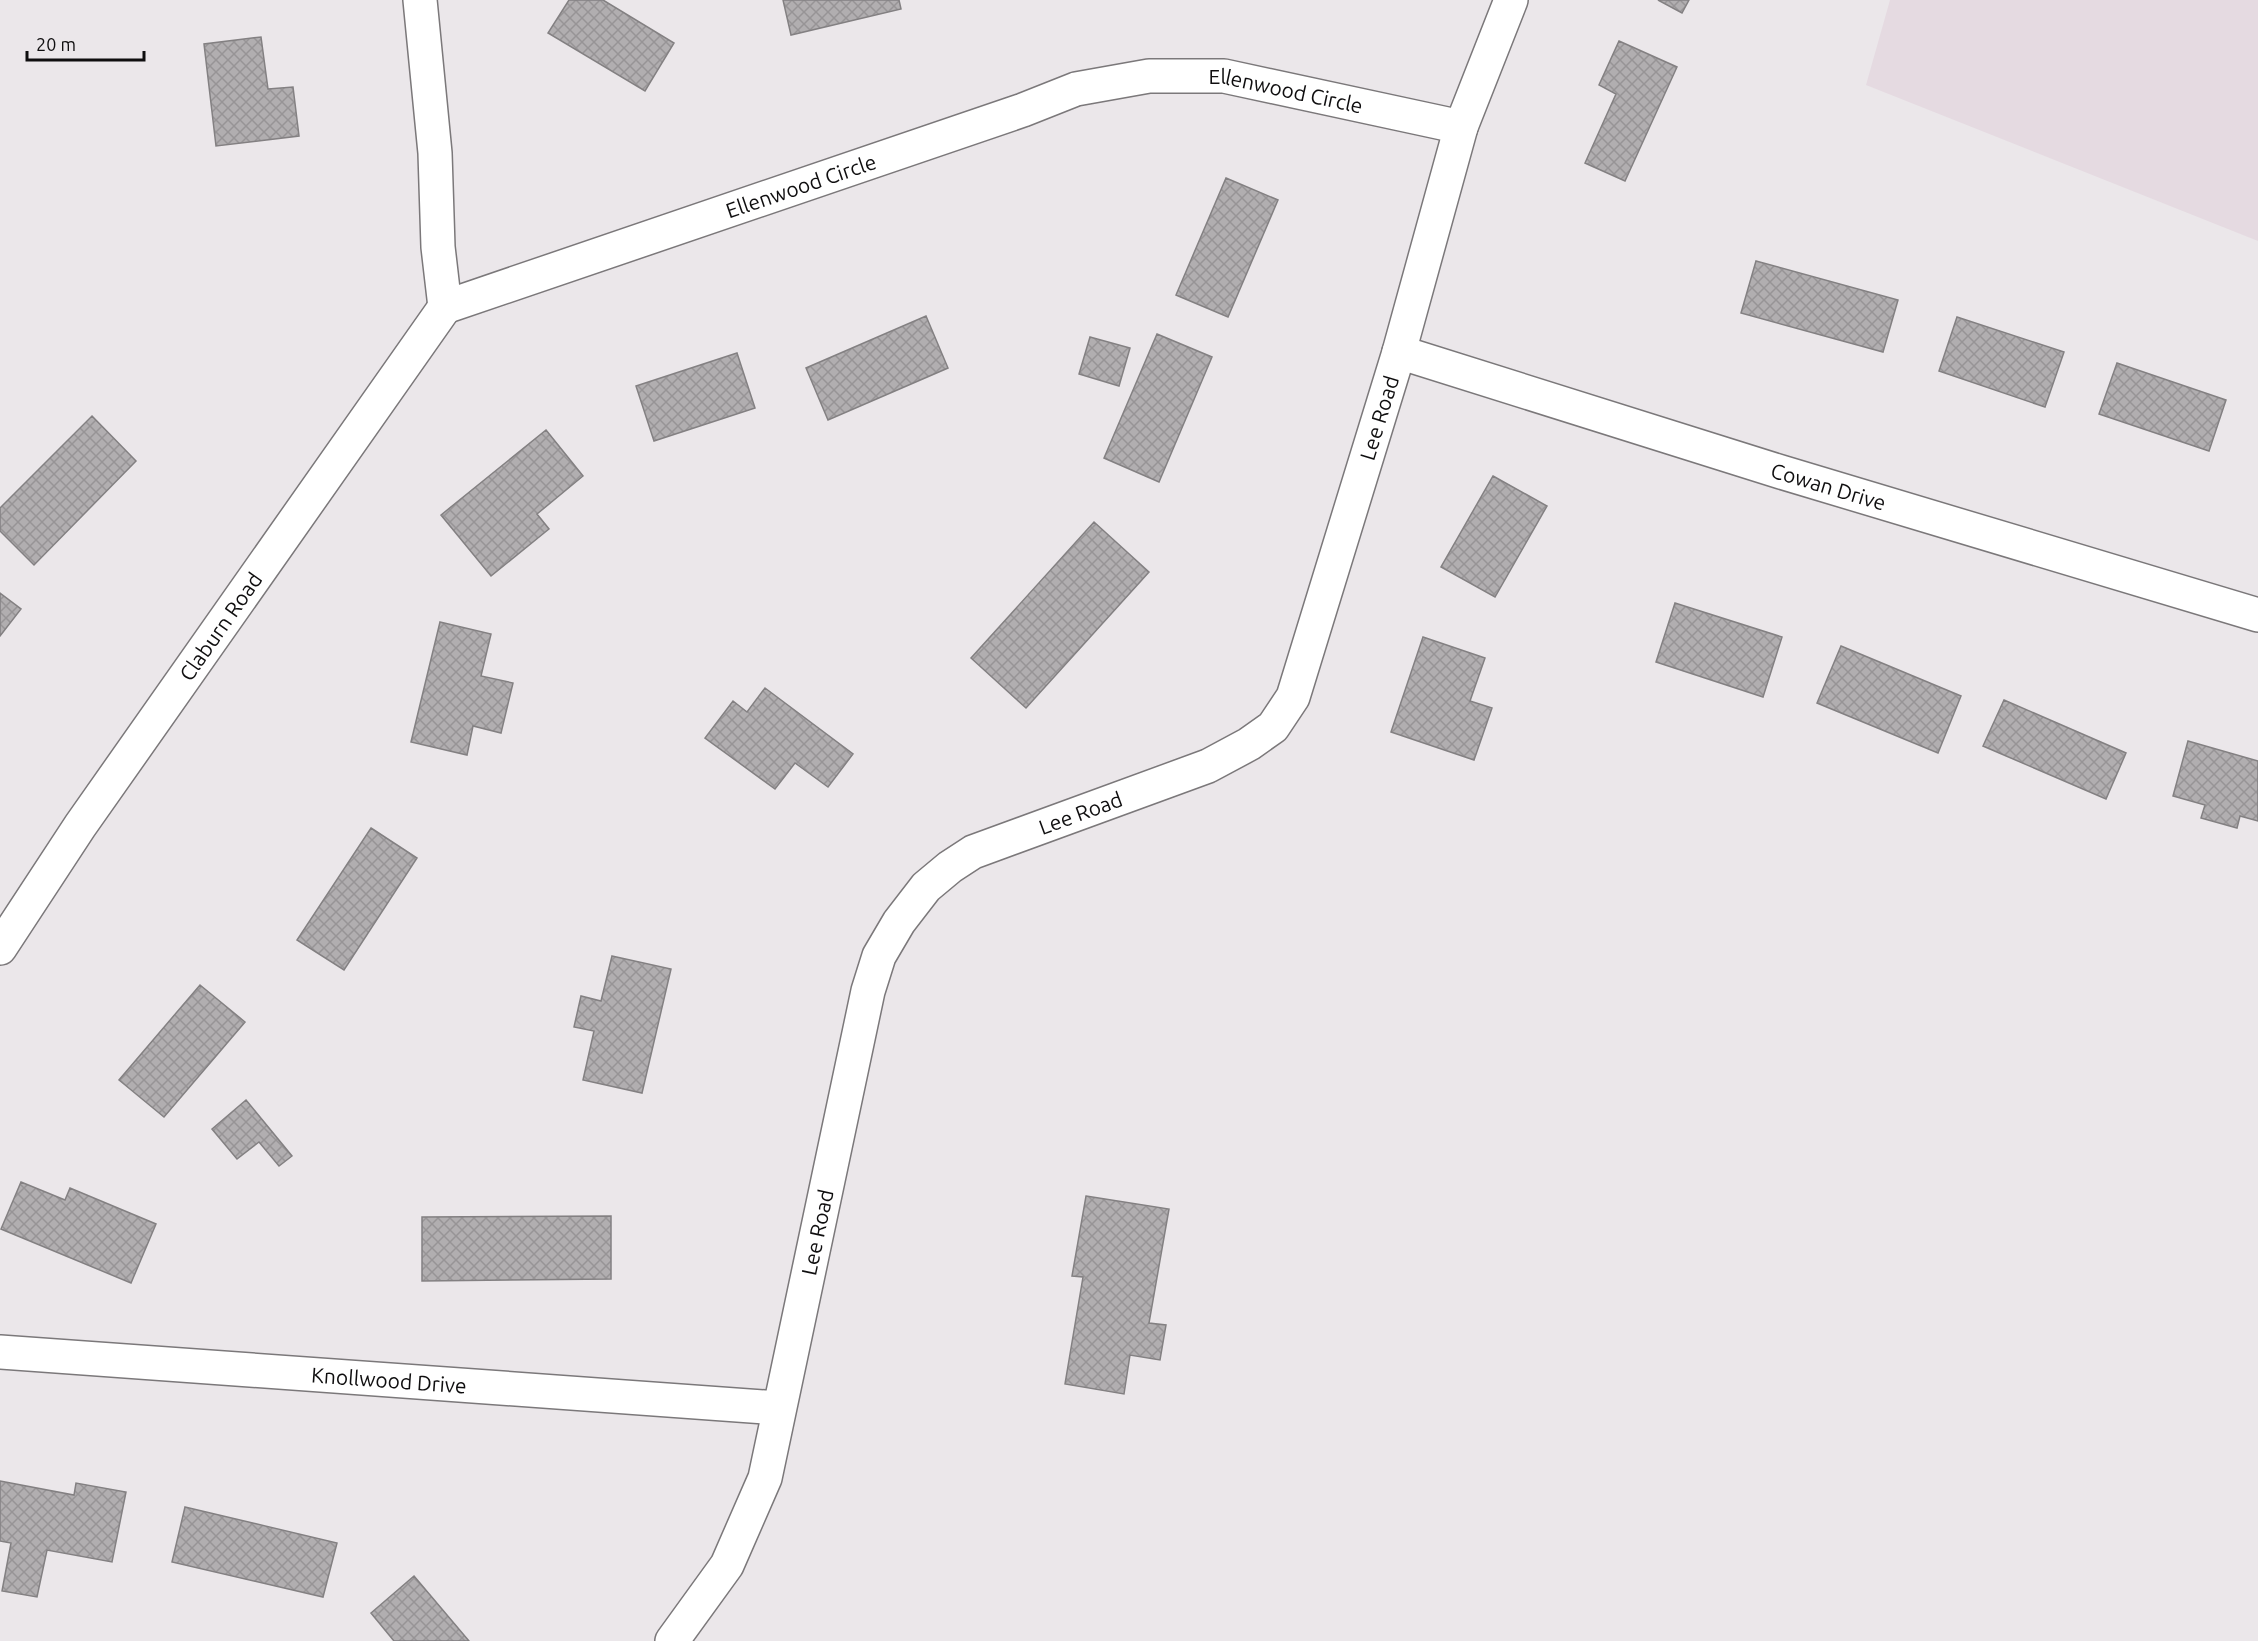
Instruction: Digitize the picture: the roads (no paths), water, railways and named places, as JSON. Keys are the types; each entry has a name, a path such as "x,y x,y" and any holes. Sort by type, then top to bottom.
{"street":[{"path":"420,0 435,153 438,247 445,307"},
{"name":"Lee Road","path":"672,1641 727,1565 765,1478 868,991 879,956 899,922 926,887 973,852 1208,765 1249,744 1273,727 1293,697 1400,352 1461,127 1511,0"},
{"name":"Ellenwood Circle","path":"445,307 1076,90 1138,78 1224,76 1461,127"},
{"name":"Claburn Road","path":"0,948 80,826 445,307"},
{"name":"Cowan Drive","path":"1400,352 1781,472 2258,615"},
{"name":"Knollwood Drive","path":"0,1352 779,1408"}]}
